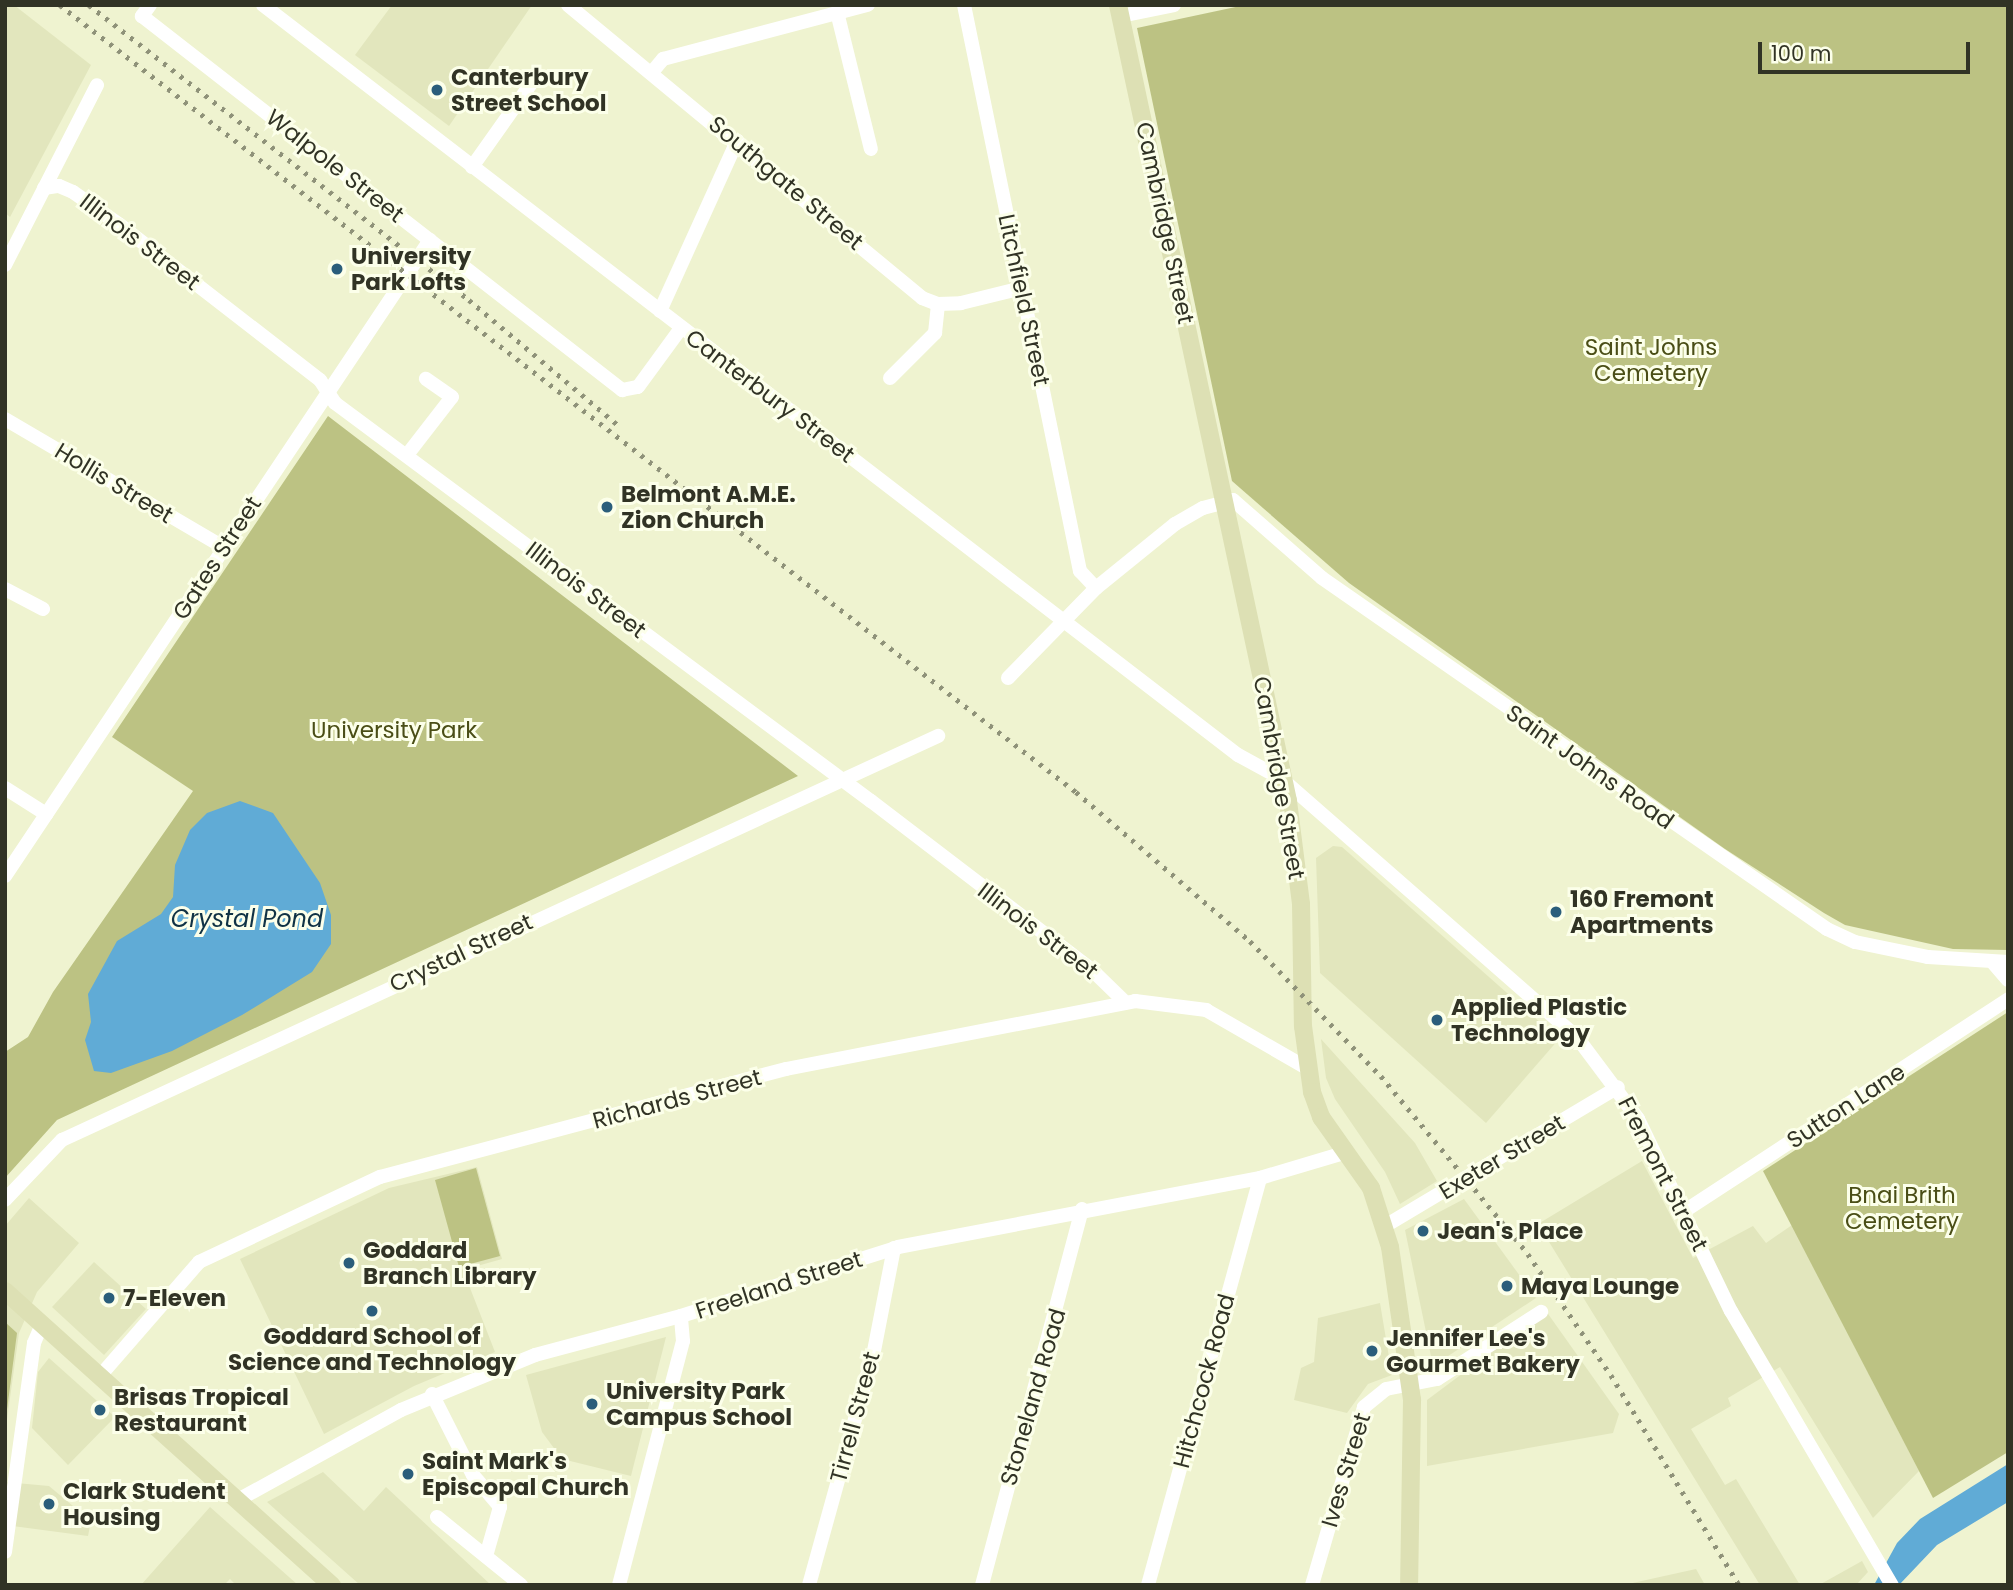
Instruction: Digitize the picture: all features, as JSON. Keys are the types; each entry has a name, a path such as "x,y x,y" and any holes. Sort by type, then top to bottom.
{"main road":[{"name":"Cambridge Street","path":"1119,11 1294,836 1302,951 1302,1017 1307,1068 1321,1117 1371,1188 1385,1226 1410,1383 1409,1585"},
{"path":"5,1291 332,1585"}],"street":[{"name":"Canterbury Street","path":"263,5 1238,755 1282,779"},
{"name":"Southgate Street","path":"568,5 653,71 922,298 939,304"},
{"path":"653,71 663,59 868,5"},
{"name":"Litchfield Street","path":"964,5 1080,571 1096,588"},
{"path":"1119,11 1174,5"},
{"name":"Walpole Street","path":"146,11 429,245 622,390 638,387 681,328"},
{"path":"837,12 871,149"},
{"path":"472,167 533,81"},
{"path":"5,265 97,85"},
{"path":"660,311 737,141"},
{"name":"Illinois Street","path":"44,188 59,186 73,192 120,225 320,380 335,403 407,454 1092,970 1126,1003"},
{"name":"Gates Street","path":"5,876 223,547 429,245"},
{"path":"890,378 935,333 939,304 1022,288"},
{"path":"407,454 452,397 426,379"},
{"name":"Hollis Street","path":"5,419 223,547"},
{"name":"Saint Johns Road","path":"1222,502 1233,500 1322,578 1826,929 1875,946 2001,963 2008,980"},
{"path":"1007,678 1096,588 1175,524 1222,502"},
{"path":"5,590 43,608"},
{"name":"Crystal Street","path":"5,1200 62,1140 838,778 938,736"},
{"name":"Fremont Street","path":"1282,779 1576,1036 1618,1087 1731,1311 1892,1585"},
{"path":"5,788 46,814"},
{"name":"Sutton Lane","path":"1683,1212 2008,999"},
{"name":"Richards Street","path":"100,1376 199,1262 380,1177 786,1069 1126,1003 1165,1002 1206,1010 1307,1068"},
{"name":"Exeter Street","path":"1385,1226 1618,1087"},
{"name":"Freeland Street","path":"238,1500 432,1394 535,1355 681,1316 894,1248 1082,1209 1260,1178 1347,1152"},
{"name":"Hitchcock Road","path":"1148,1585 1260,1178"},
{"name":"Stoneland Road","path":"982,1585 1082,1209"},
{"name":"Tirrell Street","path":"809,1585 874,1351 894,1248"},
{"name":"Ives Street","path":"1312,1585 1364,1407 1386,1389 1437,1379 1541,1312"},
{"path":"619,1585 682,1341 681,1316"},
{"path":"5,1552 34,1343 42,1324"},
{"path":"432,1394 473,1475 500,1507 486,1556"},
{"path":"437,1517 521,1585"}],"shaded area":[{"path":"5,5 14,5 91,65 10,217 5,213"},
{"name":"Canterbury Street School","path":"392,5 532,5 449,126 355,55"},
{"name":"Applied Plastic Technology","path":"1333,846 1342,847 1559,1039 1486,1123 1320,973 1316,858"},
{"path":"1321,1039 1415,1143 1437,1181 1400,1204 1385,1172 1335,1099 1326,1078"},
{"path":"1642,1161 1693,1258 1753,1226 1766,1243 1792,1225 1919,1471 1873,1518 1780,1367 1728,1398 1731,1406 1691,1429 1725,1485 1736,1479 1800,1585 1760,1585 1538,1224"},
{"name":"Goddard School of Science and Technology","path":"477,1167 502,1259 463,1270 495,1352 414,1386 324,1434 240,1259 389,1188"},
{"path":"29,1198 79,1243 37,1292 19,1333 5,1434 5,1226"},
{"path":"1464,1199 1536,1298 1433,1366 1405,1230"},
{"path":"94,1262 146,1309 104,1355 52,1307"},
{"path":"1380,1303 1392,1375 1368,1384 1347,1413 1294,1400 1301,1368 1314,1362 1318,1318"},
{"path":"1546,1311 1619,1414 1613,1433 1427,1466 1427,1400"},
{"name":"University Park Campus School","path":"666,1337 631,1476 562,1459 542,1432 526,1375"},
{"path":"49,1358 115,1417 68,1465 32,1428 38,1372"},
{"path":"323,1472 364,1511 386,1487 491,1585 360,1585 267,1502"},
{"path":"5,1482 49,1486 91,1521 88,1536 5,1525"},
{"path":"210,1507 298,1585 236,1585 230,1579 224,1585 141,1585"},
{"path":"1862,1561 1868,1572 1856,1585 1819,1585"},
{"path":"1696,1569 1705,1585 1628,1585 1628,1584"}],"green space":[{"name":"Saint Johns Cemetery","path":"1245,5 2008,5 2008,950 1953,949 1845,925 1824,913 1725,849 1349,583 1232,481 1137,28"},
{"name":"University Park","path":"328,416 798,776 57,1120 5,1178 5,1052 28,1037 53,992 193,791 112,737"},
{"name":"Bnai Brith Cemetery","path":"2008,1012 2008,1452 1933,1498 1763,1171"},
{"path":"476,1168 500,1256 459,1267 435,1180"},
{"path":"5,1322 17,1333 5,1425"}],"water":[{"name":"Crystal Pond","path":"240,801 273,813 320,883 331,915 331,944 312,972 242,1015 172,1051 111,1073 94,1071 85,1040 91,1022 88,994 117,941 161,914 173,897 175,865 190,830 207,813"},
{"path":"2008,1464 2008,1502 1937,1545 1899,1585 1874,1585 1897,1543 1920,1519"}],"railway":[{"path":"60,5 1076,792 1250,941 1381,1076 1528,1254 1611,1375 1739,1585"},
{"path":"89,5 469,300 618,425"}],"place":[{"name":"Canterbury Street School","path":"437,90"},
{"name":"University Park Lofts","path":"337,269"},
{"name":"Belmont A.M.E. Zion Church","path":"607,507"},
{"name":"160 Fremont Apartments","path":"1556,912"},
{"name":"Applied Plastic Technology","path":"1437,1020"},
{"name":"Jean's Place","path":"1423,1231"},
{"name":"Goddard Branch Library","path":"349,1263"},
{"name":"Maya Lounge","path":"1507,1286"},
{"name":"7-Eleven","path":"109,1298"},
{"name":"Goddard School of Science and Technology","path":"372,1311"},
{"name":"Jennifer Lee's Gourmet Bakery","path":"1372,1351"},
{"name":"University Park Campus School","path":"592,1404"},
{"name":"Brisas Tropical Restaurant","path":"100,1410"},
{"name":"Saint Mark's Episcopal Church","path":"408,1474"},
{"name":"Clark Student Housing","path":"49,1504"}]}
